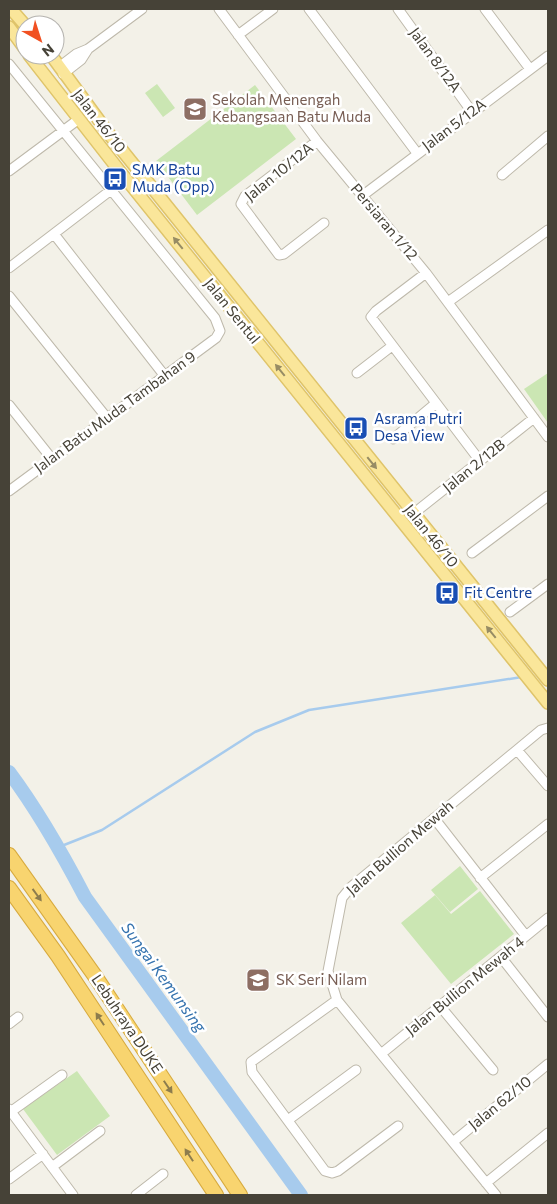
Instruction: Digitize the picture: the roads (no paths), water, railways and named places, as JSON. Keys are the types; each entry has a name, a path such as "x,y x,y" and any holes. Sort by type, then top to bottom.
{"highway":[{"name":"Lebuhraya DUKE","path":"9,855 95,976 240,1195"},
{"name":"Lebuhraya DUKE","path":"9,888 58,956 216,1195"}],"main road":[{"path":"36,65 56,90"},
{"name":"Jalan 46/10","path":"56,65 153,190"},
{"path":"39,69 60,72 56,90"},
{"name":"Jalan 46/10","path":"56,90 118,169"},
{"path":"79,95 79,119 103,127"},
{"name":"Jalan Sentul","path":"118,169 346,453"},
{"name":"Jalan Sentul","path":"153,190 333,415"},
{"name":"Jalan 46/10","path":"333,415 548,680"},
{"name":"Jalan 46/10","path":"346,453 548,703"}],"street":[{"path":"60,72 81,60 88,49 142,9"},
{"name":"Persiaran 1/12","path":"219,9 317,141 426,273 548,436"},
{"path":"238,35 273,9"},
{"path":"309,9 417,153"},
{"name":"Jalan 8/12A","path":"398,9 472,112"},
{"path":"498,9 487,12 530,69"},
{"name":"Jalan 5/12A","path":"362,196 548,56"},
{"path":"9,64 12,75 63,131 111,190 9,268"},
{"path":"9,172 79,119"},
{"path":"502,175 548,136"},
{"name":"Jalan 10/12A","path":"317,141 245,196 241,204 279,255 284,254 324,223"},
{"name":"Jalan Batu Muda Tambahan 9","path":"9,491 216,338 220,331 215,318 111,190"},
{"path":"448,302 548,230"},
{"path":"54,234 164,375"},
{"path":"426,273 372,316 435,404 480,461"},
{"path":"9,296 106,418"},
{"path":"357,373 392,346"},
{"path":"393,439 435,404"},
{"path":"9,405 52,459"},
{"name":"Jalan 2/12B","path":"413,514 534,418"},
{"path":"472,553 548,496"},
{"path":"510,612 548,584"},
{"name":"Jalan Bullion Mewah","path":"496,1195 337,1000 328,971 342,898 351,887 545,729 548,719"},
{"path":"518,750 548,786"},
{"path":"434,818 526,936"},
{"path":"480,878 548,824"},
{"name":"Jalan Bullion Mewah 4","path":"381,1054 548,918"},
{"path":"501,957 548,1017"},
{"path":"337,1000 251,1062 252,1072 325,1171 332,1173 338,1171 398,1126"},
{"path":"440,1006 493,1070"},
{"path":"9,1024 18,1017"},
{"name":"Jalan 62/10","path":"453,1142 548,1064"},
{"path":"288,1120 356,1070"},
{"path":"62,1075 9,1111 44,1154 73,1195"},
{"path":"52,1167 100,1131"},
{"path":"486,1183 548,1133"},
{"path":"9,1179 44,1154"},
{"path":"136,1195 163,1174"}],"waterway":[{"path":"59,847 102,830 255,732 309,710 522,677"},
{"name":"Sungai Kemunsing","path":"9,772 50,833 85,897 301,1195"}],"place":[{"name":"Sekolah Menengah Kebangsaan Batu Muda","path":"195,109"},
{"name":"SMK Batu Muda (Opp)","path":"115,179"},
{"name":"Asrama Putri Desa View","path":"356,428"},
{"name":"Fit Centre","path":"447,593"},
{"name":"SK Seri Nilam","path":"258,980"}]}
